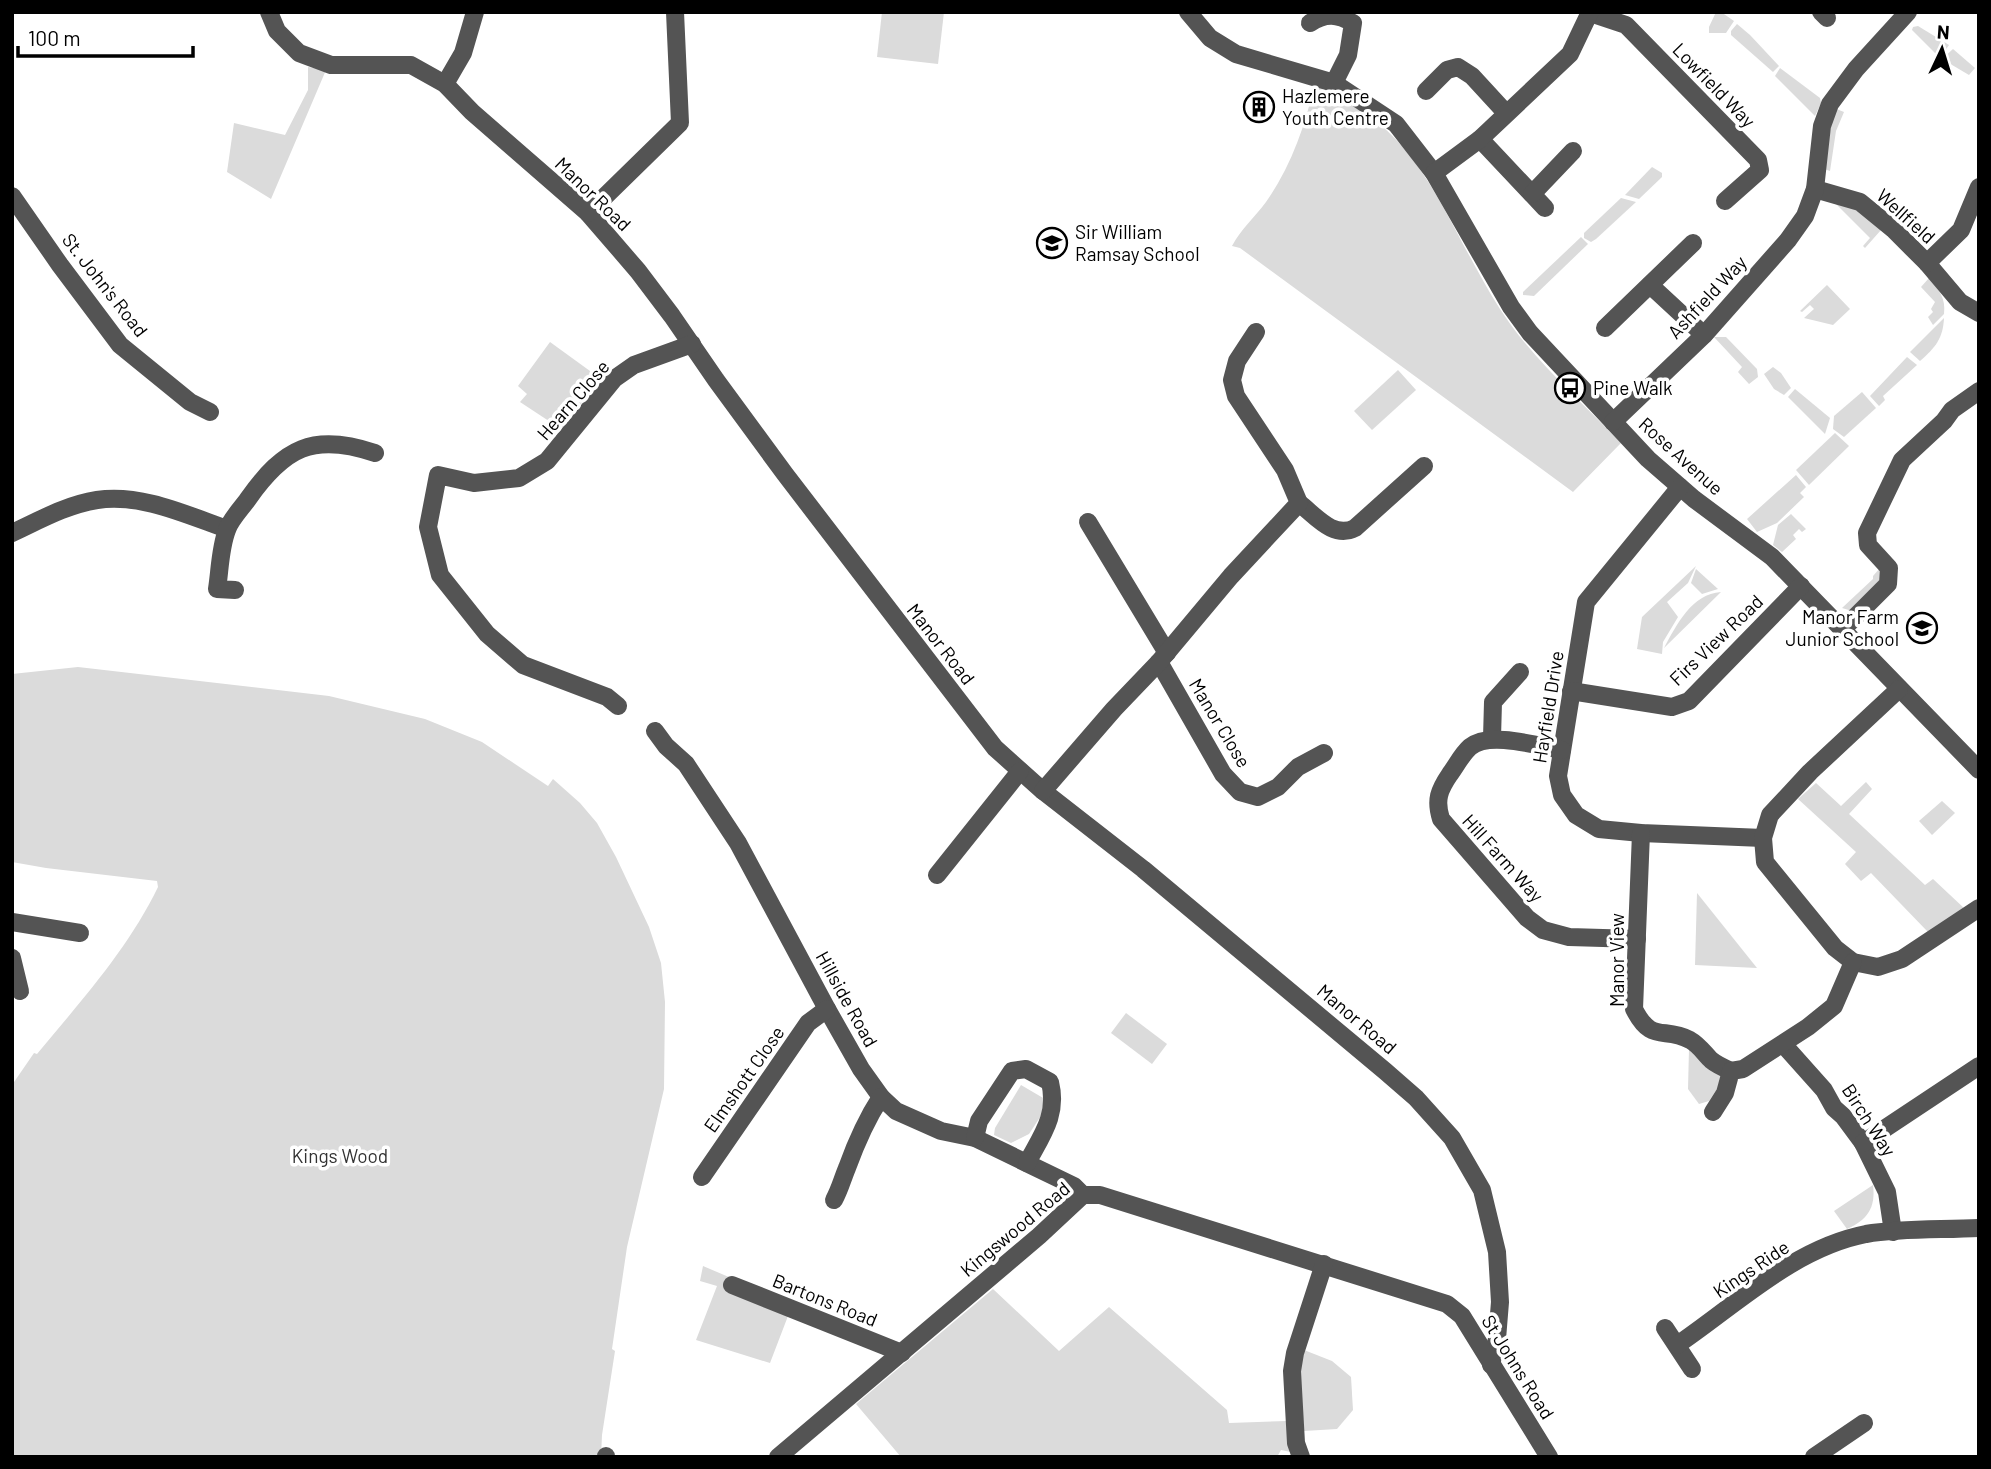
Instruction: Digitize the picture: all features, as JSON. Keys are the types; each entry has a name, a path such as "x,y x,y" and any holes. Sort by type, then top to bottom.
{"street":[{"name":"Manor Road","path":"268,12 277,31 299,53 331,65 411,65 445,84 472,112 588,213 638,271 722,389 995,748 1044,792 1143,869 1416,1098 1452,1138 1482,1190 1497,1252 1500,1302 1497,1339 1491,1365"},
{"path":"445,84 463,53 475,12"},
{"path":"588,213 680,123 675,12"},
{"name":"Rose Avenue","path":"1188,12 1210,38 1236,54 1334,83 1396,124 1434,173 1511,307 1530,333 1648,459 1680,487 1772,557 1979,770"},
{"name":"Ashfield Way","path":"1613,422 1704,335 1788,240 1805,216 1815,189 1822,125 1830,104 1856,69 1908,12"},
{"name":"Lowfield Way","path":"1434,173 1480,139 1570,54 1590,13 1626,25 1758,160 1760,170 1725,201"},
{"path":"1310,23 1324,15 1356,18 1348,55 1334,83"},
{"path":"1426,91 1447,70 1458,67 1472,76 1506,113"},
{"path":"1480,139 1545,208"},
{"path":"1532,194 1573,151"},
{"name":"Wellfield","path":"1927,263 1961,230 1979,187"},
{"name":"Wellfield","path":"1815,189 1860,202 1893,229 1960,302 1979,313"},
{"name":"St. John's Road","path":"12,196 120,345 190,402 210,412"},
{"path":"1605,328 1693,243"},
{"path":"1650,285 1704,335"},
{"path":"1256,332 1237,361 1232,380 1236,396 1284,470 1299,503 1335,531 1346,533 1424,466"},
{"name":"Hearn Close","path":"618,706 607,697 523,665 487,634 440,575 428,527 438,475 474,483 519,478 547,461 614,379 634,365 692,344"},
{"path":"1842,630 1888,584 1889,568 1868,545 1867,533 1902,460 1944,421 1952,410 1979,391"},
{"path":"235,590 217,589 227,529 256,488 287,455 321,443 347,443 374,453"},
{"name":"Hayfield Drive","path":"1680,487 1586,602 1558,776 1562,794 1577,815 1599,829 1763,838"},
{"path":"12,533 61,509 99,500 137,501 227,529"},
{"path":"1044,792 1231,576 1299,503"},
{"name":"Manor Close","path":"1088,522 1163,657 1223,774 1240,792 1258,797 1278,787 1298,767 1324,753"},
{"name":"Firs View Road","path":"1571,691 1672,707 1689,701 1801,586"},
{"path":"1520,672 1493,702 1492,738 1562,750"},
{"path":"1899,689 1810,772 1770,815 1763,838 1765,862 1835,948 1853,961 1878,967 1902,959 1979,908"},
{"name":"Hillside Road","path":"655,730 666,746 686,764 738,843 827,1009 881,1097 896,1111 941,1131 975,1138 1074,1186 1083,1195"},
{"name":"Hill Farm Way","path":"1492,738 1469,748 1438,790 1436,805 1441,819 1527,918 1543,930 1569,937 1637,939"},
{"path":"937,875 1020,771"},
{"name":"Manor View","path":"1640,833 1634,1009 1642,1023 1655,1033 1689,1040 1714,1062 1731,1071"},
{"path":"12,922 80,933"},
{"path":"12,958 20,991"},
{"path":"1713,1112 1725,1093 1731,1071 1743,1069 1783,1044 1834,1006 1853,961"},
{"name":"Elmshott Close","path":"702,1177 808,1023 827,1009"},
{"name":"Birch Way","path":"1783,1044 1824,1090 1834,1108 1863,1143 1887,1192 1893,1232"},
{"path":"1863,1143 1979,1066"},
{"path":"975,1138 979,1121 1012,1071 1026,1069 1049,1082 1054,1098 1051,1118 1027,1163"},
{"path":"834,1200 842,1186 866,1120 881,1097"},
{"name":"Kingswood Road","path":"778,1457 1083,1195 1100,1195 1447,1304"},
{"name":"Kings Ride","path":"1677,1345 1792,1263 1826,1247 1865,1234 1979,1228"},
{"path":"1301,1457 1296,1443 1292,1371 1294,1353 1324,1264"},
{"name":"Bartons Road","path":"732,1285 902,1353"},
{"name":"St Johns Road","path":"1447,1304 1462,1316 1549,1457"},
{"path":"1665,1328 1692,1369"},
{"path":"1814,1457 1864,1423"}],"green space":[{"path":"882,12 944,12 938,64 877,57"},
{"path":"1716,12 1721,12 1734,21 1726,33 1709,33"},
{"path":"1737,24 1779,66 1773,72 1731,35"},
{"path":"1918,26 1949,45 1940,58 1912,30"},
{"path":"1953,49 1975,68 1969,75 1942,59"},
{"path":"308,67 326,70 271,199 227,172 234,123 285,135 308,90"},
{"path":"1780,68 1820,98 1821,103 1815,116 1775,76"},
{"path":"1314,85 1351,103 1381,125 1406,151 1445,209 1480,275 1513,327 1542,362 1621,443 1573,492 1240,248 1232,246 1266,202 1290,161 1302,131"},
{"path":"1834,108 1844,112 1836,131 1830,171 1824,169"},
{"path":"1652,167 1662,173 1662,177 1639,199 1625,195"},
{"path":"1621,198 1636,202 1596,239 1591,242 1584,238 1584,233"},
{"path":"1850,201 1881,230 1865,248 1863,246 1870,238 1834,202"},
{"path":"1581,237 1588,244 1534,296 1523,295 1523,292"},
{"path":"1929,278 1944,303 1944,314 1933,325 1928,317 1933,312 1931,309 1935,302 1921,287"},
{"path":"1827,285 1850,309 1833,325 1804,318 1814,309 1810,305 1800,311"},
{"path":"1944,318 1938,342 1920,361 1910,352"},
{"path":"1714,337 1726,337 1757,369 1758,377 1749,384 1738,372 1742,367"},
{"path":"550,342 601,379 561,429 520,402 527,394 518,386"},
{"path":"1907,357 1917,365 1883,396 1885,400 1879,406 1870,396"},
{"path":"1773,367 1781,373 1791,388 1784,395 1774,389 1764,374"},
{"path":"1398,370 1416,390 1372,430 1354,411"},
{"path":"1795,389 1830,418 1825,434 1788,397"},
{"path":"1862,392 1876,408 1844,437 1833,429 1834,416"},
{"path":"1835,433 1849,446 1809,485 1796,470"},
{"path":"1796,475 1806,487 1800,493 1804,497 1777,523 1757,532 1747,519"},
{"path":"1791,514 1806,529 1802,532 1799,529 1793,535 1796,539 1782,552 1773,545 1778,525"},
{"path":"1696,566 1688,583 1667,602 1678,617 1663,642 1662,654 1637,649 1642,617"},
{"path":"1880,568 1881,580 1852,611 1842,608 1873,579"},
{"path":"1696,569 1718,589 1702,594 1691,583"},
{"path":"1721,592 1664,648 1680,620 1694,604 1711,594"},
{"name":"Kings Wood","path":"78,667 329,696 425,719 482,742 548,786 553,779 580,803 597,823 649,927 661,963 665,1002 664,1089 627,1247 612,1349 615,1351 601,1457 12,1457 12,1085 34,1053 37,1054 118,953 158,887 157,881 12,862 12,674"},
{"path":"1866,782 1872,789 1849,814 1925,885 1933,879 1965,909 1928,932 1871,873 1861,881 1845,864 1856,852 1798,799 1816,783 1841,806"},
{"path":"1942,801 1955,813 1932,835 1919,821"},
{"path":"1697,893 1757,968 1695,965"},
{"path":"1126,1013 1167,1044 1152,1064 1111,1033"},
{"path":"1689,1049 1722,1075 1719,1086 1709,1101 1699,1104 1688,1089"},
{"path":"1021,1085 1050,1102 1029,1134 1011,1143 994,1135 995,1128"},
{"path":"1873,1185 1873,1200 1869,1212 1860,1222 1847,1229 1834,1211"},
{"path":"703,1266 764,1292 788,1316 770,1363 696,1340 717,1286 700,1281"},
{"path":"993,1289 1059,1351 1109,1307 1227,1410 1229,1423 1287,1421 1291,1452 1281,1450 1277,1457 901,1457 856,1404"},
{"path":"1304,1350 1332,1361 1351,1377 1353,1410 1337,1429 1304,1431 1299,1377"}],"place":[{"name":"Hazlemere Youth Centre","path":"1259,107"},
{"name":"Sir William Ramsay School","path":"1052,243"},
{"name":"Pine Walk","path":"1570,388"},
{"name":"Manor Farm Junior School","path":"1922,628"}]}
